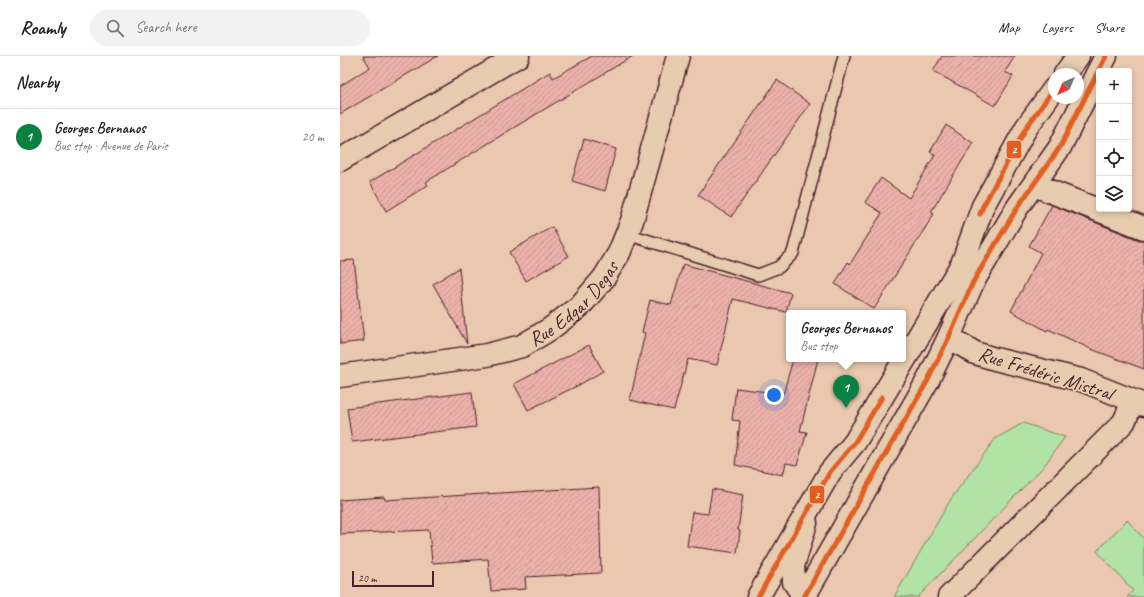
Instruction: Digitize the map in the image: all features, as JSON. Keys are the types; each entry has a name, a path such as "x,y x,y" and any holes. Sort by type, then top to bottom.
{"street":[{"path":"340,160 518,56"},
{"name":"Rue Edgar Degas","path":"340,376 487,355 522,346 550,329 580,306 604,278 619,253 632,221 678,56"},
{"path":"1069,68 1078,56"},
{"path":"812,503 793,566 794,582 804,597 928,380 973,282 1017,208 1060,147 1106,56"},
{"path":"906,357 962,264 983,206 1026,128 1048,97"},
{"path":"1034,185 1144,228"},
{"name":"Rue Frédéric Mistral","path":"949,337 975,353 1080,380 1138,403"},
{"path":"758,597 830,472 855,442 903,362"},
{"path":"950,597 1124,422 1138,403"}],"lane":[{"path":"626,234 758,274 779,266 793,252 844,56"}],"green space":[{"path":"1023,423 1065,437 1043,467 918,597 894,597 951,499 995,439"},
{"path":"1127,520 1144,539 1144,597 1127,597 1133,591 1097,551"}],"building":[{"path":"363,56 438,56 340,114 340,86 370,67"},
{"path":"592,56 633,56 426,182 428,185 386,211 370,182 550,72 553,78"},
{"path":"942,56 1015,56 1005,72 1013,76 995,106 933,71"},
{"path":"777,80 810,104 731,217 698,195"},
{"path":"946,125 973,143 931,212 934,214 874,309 835,284 848,262 850,264 882,213 865,202 881,178 909,198 935,155 930,152"},
{"path":"584,139 616,149 605,191 572,181"},
{"path":"1052,205 1139,240 1144,240 1144,369 1091,349 1048,329 1047,331 1011,311 1041,253 1029,246"},
{"path":"552,227 569,256 526,281 509,252"},
{"path":"354,260 364,341 340,344 340,261"},
{"path":"683,264 791,293 786,312 733,299 717,365 688,359 674,410 630,400 645,333 642,332 650,300 671,305"},
{"path":"459,268 467,344 433,284"},
{"path":"589,345 603,371 577,386 528,410 514,384"},
{"path":"792,362 817,362 800,431 807,432 797,465 786,463 783,475 735,465 740,421 732,420 736,388 783,394"},
{"path":"472,392 476,427 352,442 347,408"},
{"path":"599,487 601,573 525,577 526,589 491,591 488,559 432,563 429,530 340,534 340,500 384,497 385,500"},
{"path":"712,489 743,495 738,530 740,531 737,553 687,546 692,512 708,514"}],"transit line":[{"name":"2","path":"804,597 928,380 973,282 1017,208 1060,147 1106,56"},
{"name":"2","path":"980,214 1026,128 1048,97"},
{"name":"2","path":"758,597 830,472 855,442 882,397"}],"place":[{"name":"Georges Bernanos","path":"846,408"}]}
